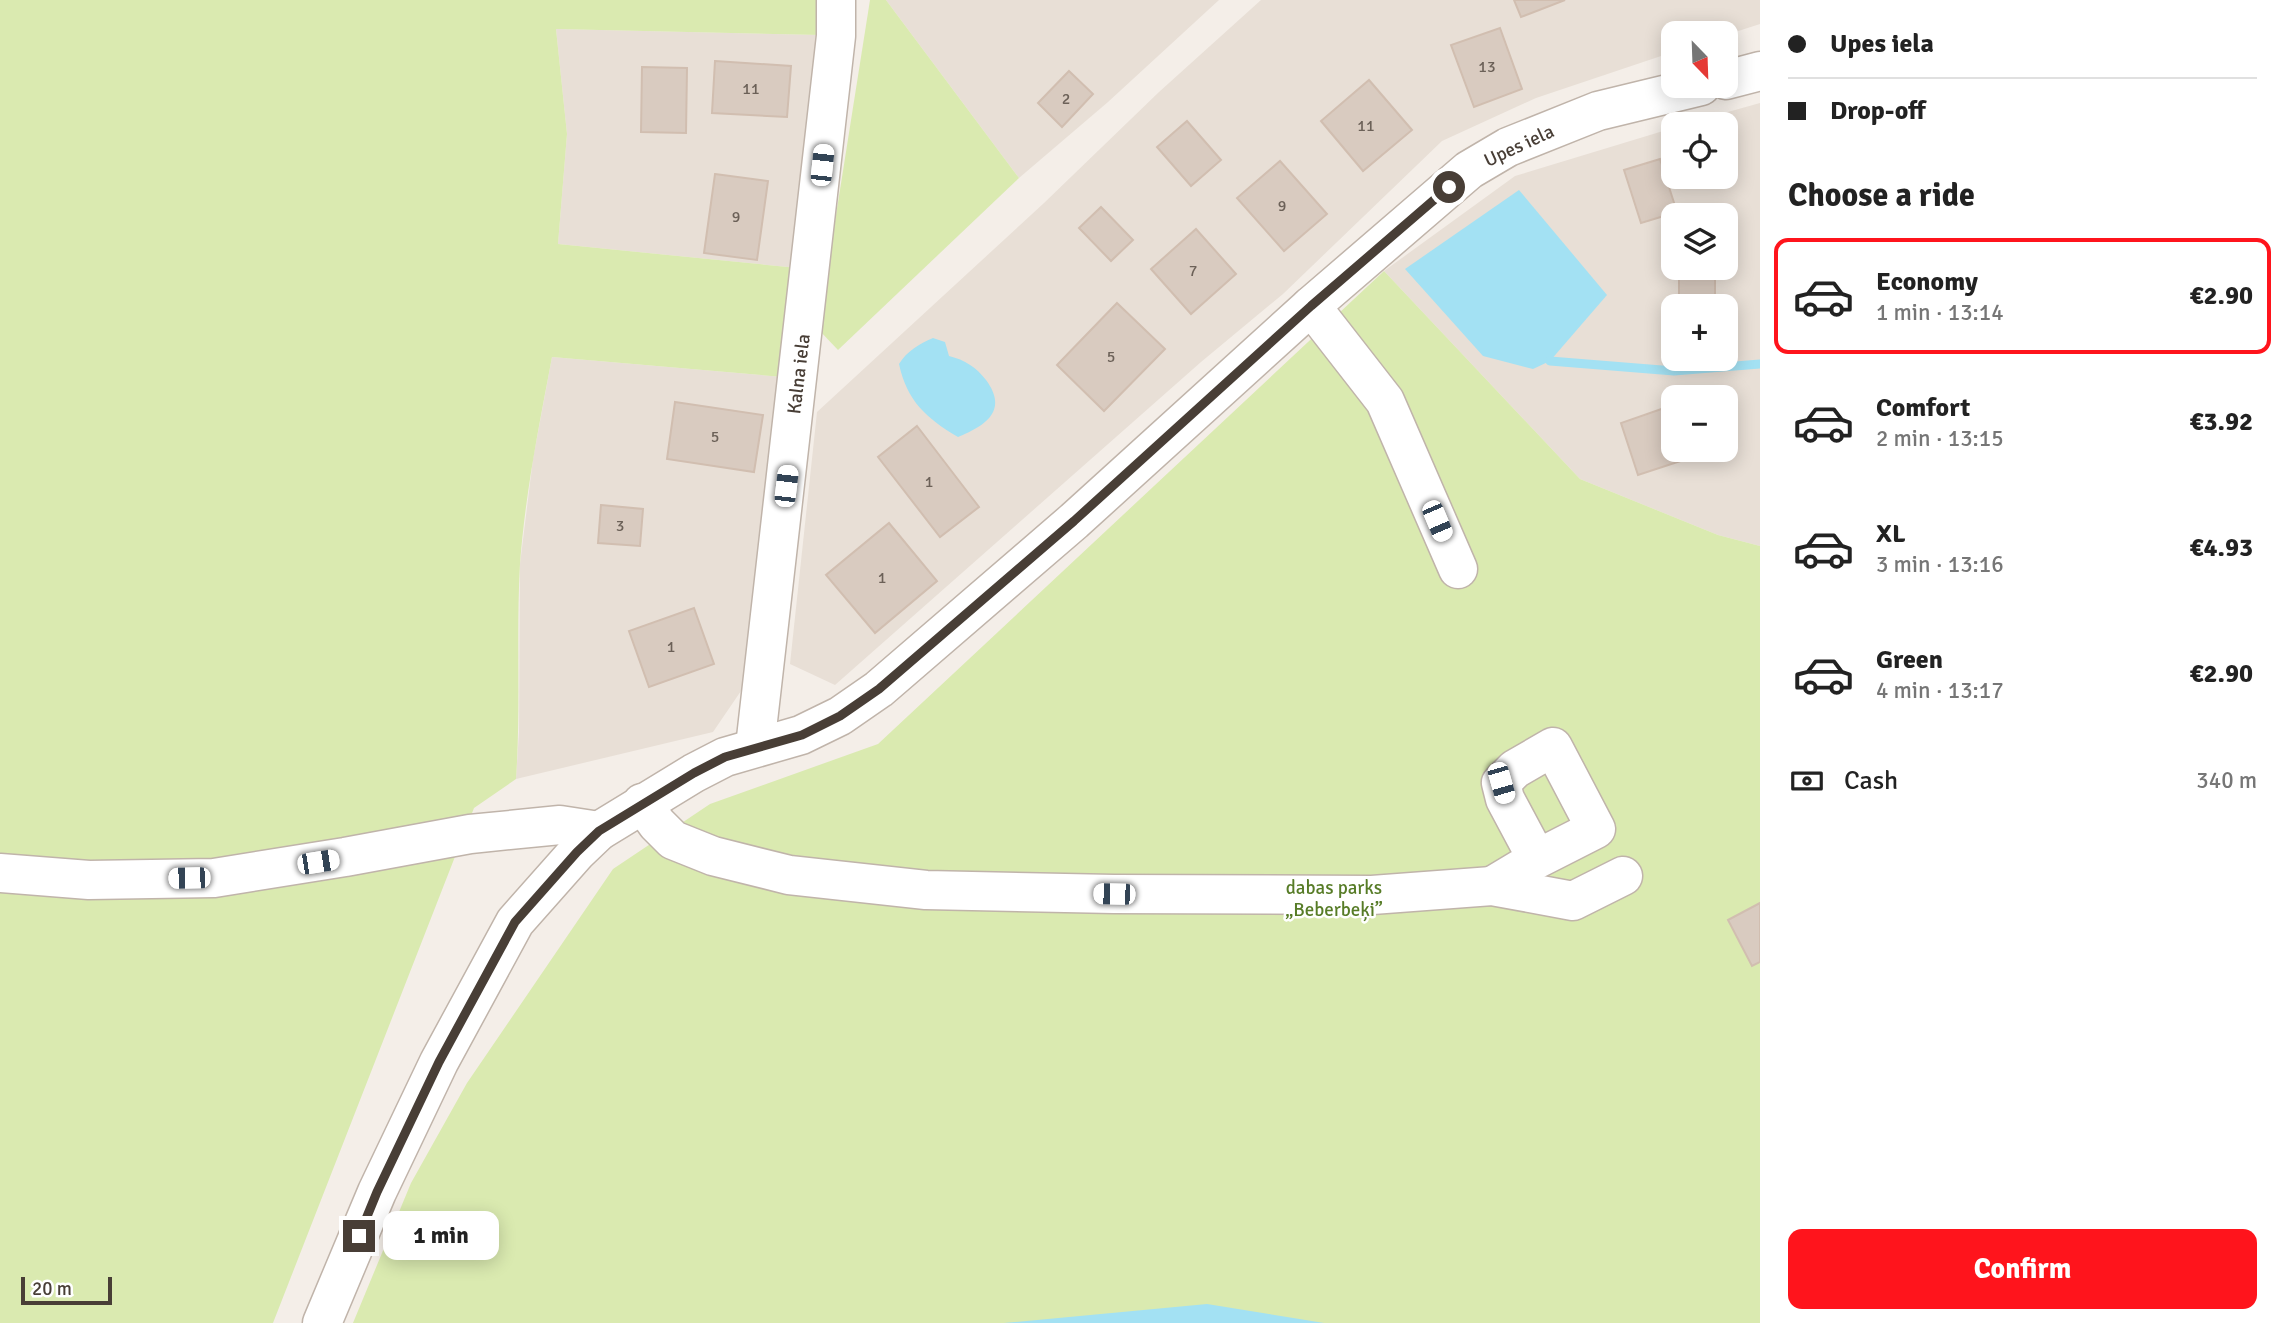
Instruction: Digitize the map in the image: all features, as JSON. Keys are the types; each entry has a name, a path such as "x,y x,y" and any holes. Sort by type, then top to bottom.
{"street":[{"name":"Kalna iela","path":"755,747 834,64 836,0"},
{"path":"1738,77 1760,71"},
{"name":"Upes iela","path":"322,1323 377,1192 428,1086 515,922 599,831 715,762 755,747 802,735 840,716 879,689 1074,521 1311,306 1469,170 1508,147 1598,111 1661,96"},
{"path":"1311,306 1385,401 1458,569"},
{"path":"642,803 673,840 713,856 789,875 926,890 1372,895 1492,886 1573,901 1623,876"},
{"path":"0,873 89,880 214,878 345,858 470,834 560,825 599,831"},
{"path":"1492,886 1536,859"}],"shaded area":[{"path":"886,0 1219,0 1108,102 1019,178"},
{"path":"1261,0 1760,0 1760,24 1738,31 1738,21 1661,21 1661,56 1536,98 1442,141 1283,294 1201,362 835,685 790,664 817,412 1044,203 1159,92"},
{"path":"556,29 821,35 798,268 558,244 567,134"},
{"path":"1760,103 1760,546 1718,535 1580,479 1384,271 1515,176 1661,132 1661,189 1738,189 1738,112 1728,112"},
{"path":"552,357 783,377 752,596 743,688 713,732 516,779 519,732 520,564 533,459"}],"green space":[{"path":"0,0 820,0 821,35 556,29 567,134 558,244 798,268 783,377 552,357 522,538 516,779 474,808 273,1323 0,1323"},
{"path":"870,0 886,0 1019,178 838,350 818,329"},
{"name":"dabas parks „Beberbeķi”","path":"1384,271 1580,479 1718,535 1760,546 1760,1323 353,1323 411,1183 467,1083 613,869 710,804 878,744"}],"water":[{"path":"1519,190 1607,295 1550,361 1533,369 1483,356 1405,269"},
{"path":"933,338 945,342 949,356 978,371 993,391 995,400 991,416 977,428 958,437 936,423 920,407 907,388 899,364 914,348"},
{"path":"1207,1304 1324,1323 1004,1323"}],"building":[{"path":"1514,0 1565,0 1521,17"},
{"path":"1500,28 1522,89 1474,107 1451,45"},
{"path":"715,61 791,66 787,117 712,113"},
{"path":"642,67 687,68 686,133 641,132"},
{"path":"1069,71 1093,94 1062,127 1038,103"},
{"path":"1369,80 1412,130 1363,171 1321,121"},
{"path":"1187,121 1221,160 1191,186 1157,147"},
{"path":"1660,159 1661,189 1670,189 1674,203 1661,203 1661,217 1641,223 1624,170"},
{"path":"1280,161 1327,214 1284,251 1237,198"},
{"path":"715,174 768,181 757,260 704,253"},
{"path":"1101,207 1133,240 1111,261 1079,228"},
{"path":"1196,229 1236,274 1191,314 1151,269"},
{"path":"1679,280 1715,280 1715,294 1679,294"},
{"path":"1117,303 1165,349 1104,411 1057,365"},
{"path":"675,402 763,415 754,472 667,459"},
{"path":"1661,409 1661,462 1678,462 1638,475 1621,423"},
{"path":"917,426 979,507 940,537 878,457"},
{"path":"601,505 643,509 640,546 598,543"},
{"path":"889,523 937,581 875,633 826,575"},
{"path":"694,608 714,664 649,687 629,631"},
{"path":"1760,903 1760,962 1752,966 1728,920"}],"waterway":[{"path":"1550,361 1674,371 1760,364"}],"route":[{"path":"359,1236 439,1062 515,922 577,852 599,831 694,773 725,757 802,735 840,716 879,689 1074,521 1311,306 1449,187"}]}
